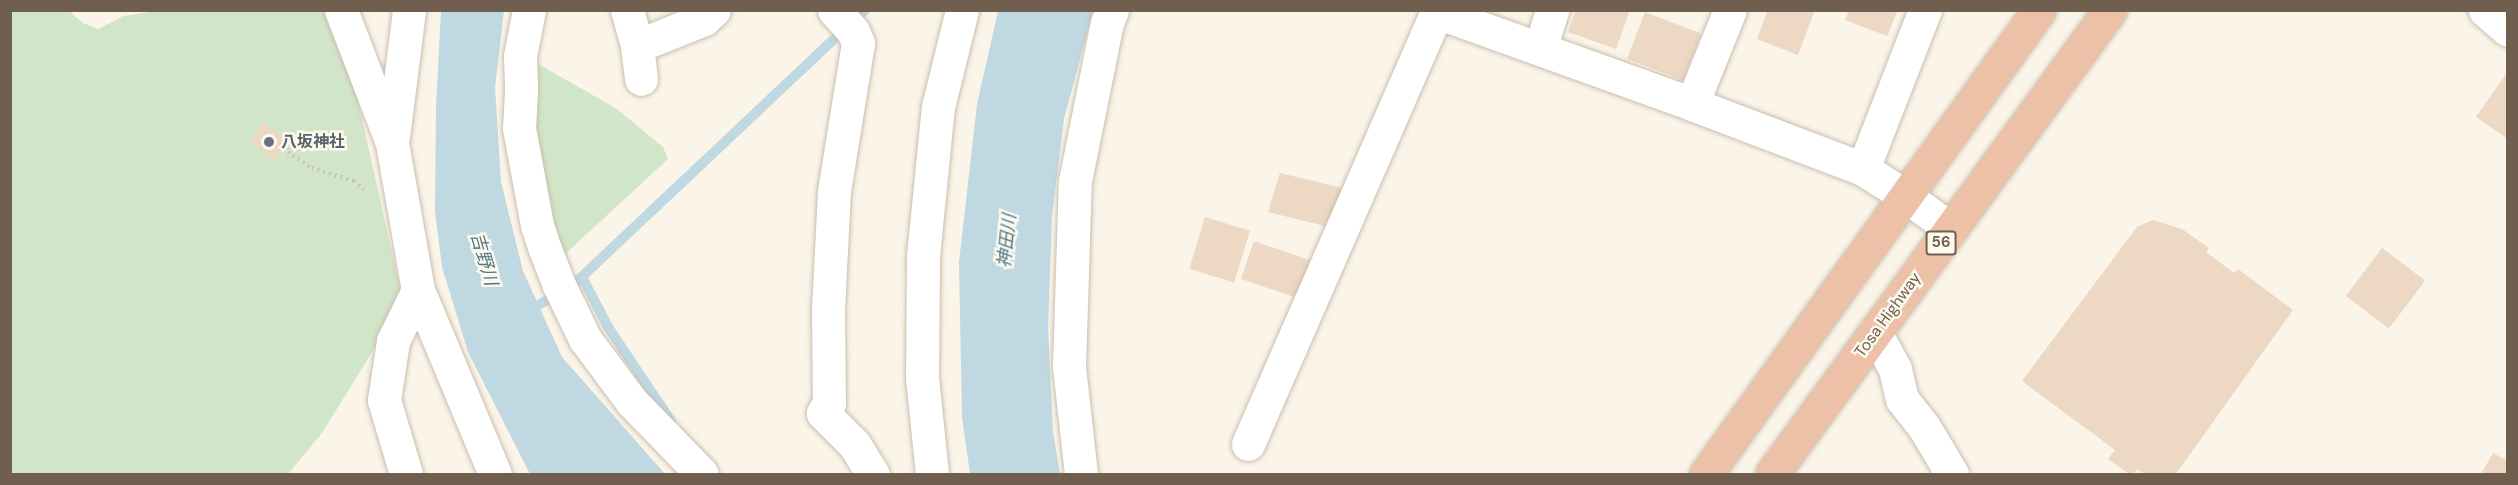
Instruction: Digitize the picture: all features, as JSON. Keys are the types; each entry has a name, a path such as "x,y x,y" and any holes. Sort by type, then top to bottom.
{"highway":[{"path":"1706,474 2039,10"},
{"name":"Tosa Highway","path":"1772,474 2110,10"}],"street":[{"path":"341,10 392,143 418,290 495,474"},
{"path":"392,143 409,10"},
{"path":"529,10 520,56 519,128 537,225 545,249 567,304 585,339 632,402 702,474"},
{"path":"627,10 637,46 641,79"},
{"path":"637,46 704,19 714,10"},
{"path":"932,474 922,378 923,256 938,107 962,10"},
{"path":"1081,474 1069,367 1075,181 1107,23 1112,10"},
{"path":"1540,48 1552,10"},
{"path":"1692,104 1730,10"},
{"path":"1863,170 1925,10"},
{"path":"2485,10 2508,30"},
{"path":"1248,444 1437,12 1692,104 1863,170 1907,197 1951,230"},
{"path":"843,21 858,43 834,191 828,309 829,403 823,413 854,444 873,474"},
{"path":"406,474 384,400 393,341 418,290"},
{"path":"1875,333 1895,369 1902,399 1923,427 1952,474"}],"path":[{"path":"283,149 312,168 354,181 371,195"}],"green space":[{"path":"10,11 69,11 83,23 98,29 123,16 156,11 328,11 346,47 403,302 322,433 288,474 11,474"},
{"path":"533,61 617,109 663,147 668,159 565,254 548,238 532,125"}],"water":[{"name":"吉野川","path":"441,11 504,11 495,87 501,182 523,271 562,357 665,474 530,474 468,352 442,267 435,211 436,107"},
{"name":"神田川","path":"998,11 1093,11 1064,119 1052,216 1048,329 1053,432 1060,474 970,474 962,417 959,262 977,104"}],"building":[{"path":"1576,10 1630,10 1616,49 1568,32"},
{"path":"1768,10 1815,10 1798,55 1757,39"},
{"path":"1849,10 1898,10 1887,36 1845,20"},
{"path":"1645,12 1701,34 1683,80 1627,59"},
{"path":"2508,71 2508,139 2476,117"},
{"name":"八坂神社","path":"264,123 288,142 274,160 250,141"},
{"path":"1280,173 1351,190 1333,228 1268,212"},
{"path":"1205,217 1250,231 1234,282 1189,269"},
{"path":"2153,220 2182,229 2209,248 2206,252 2234,273 2238,269 2293,310 2176,474 2145,474 2137,469 2133,474 2129,474 2108,459 2115,450 2022,381 2137,227"},
{"path":"1254,241 1318,263 1305,301 1241,279"},
{"path":"2382,248 2425,280 2389,328 2346,296"},
{"path":"2493,453 2508,461 2508,474 2481,474"}],"waterway":[{"path":"578,294 573,285 865,10"},
{"path":"582,277 608,327 671,421"},
{"path":"527,312 545,301"}],"place":[{"name":"八坂神社","path":"269,142"}]}
